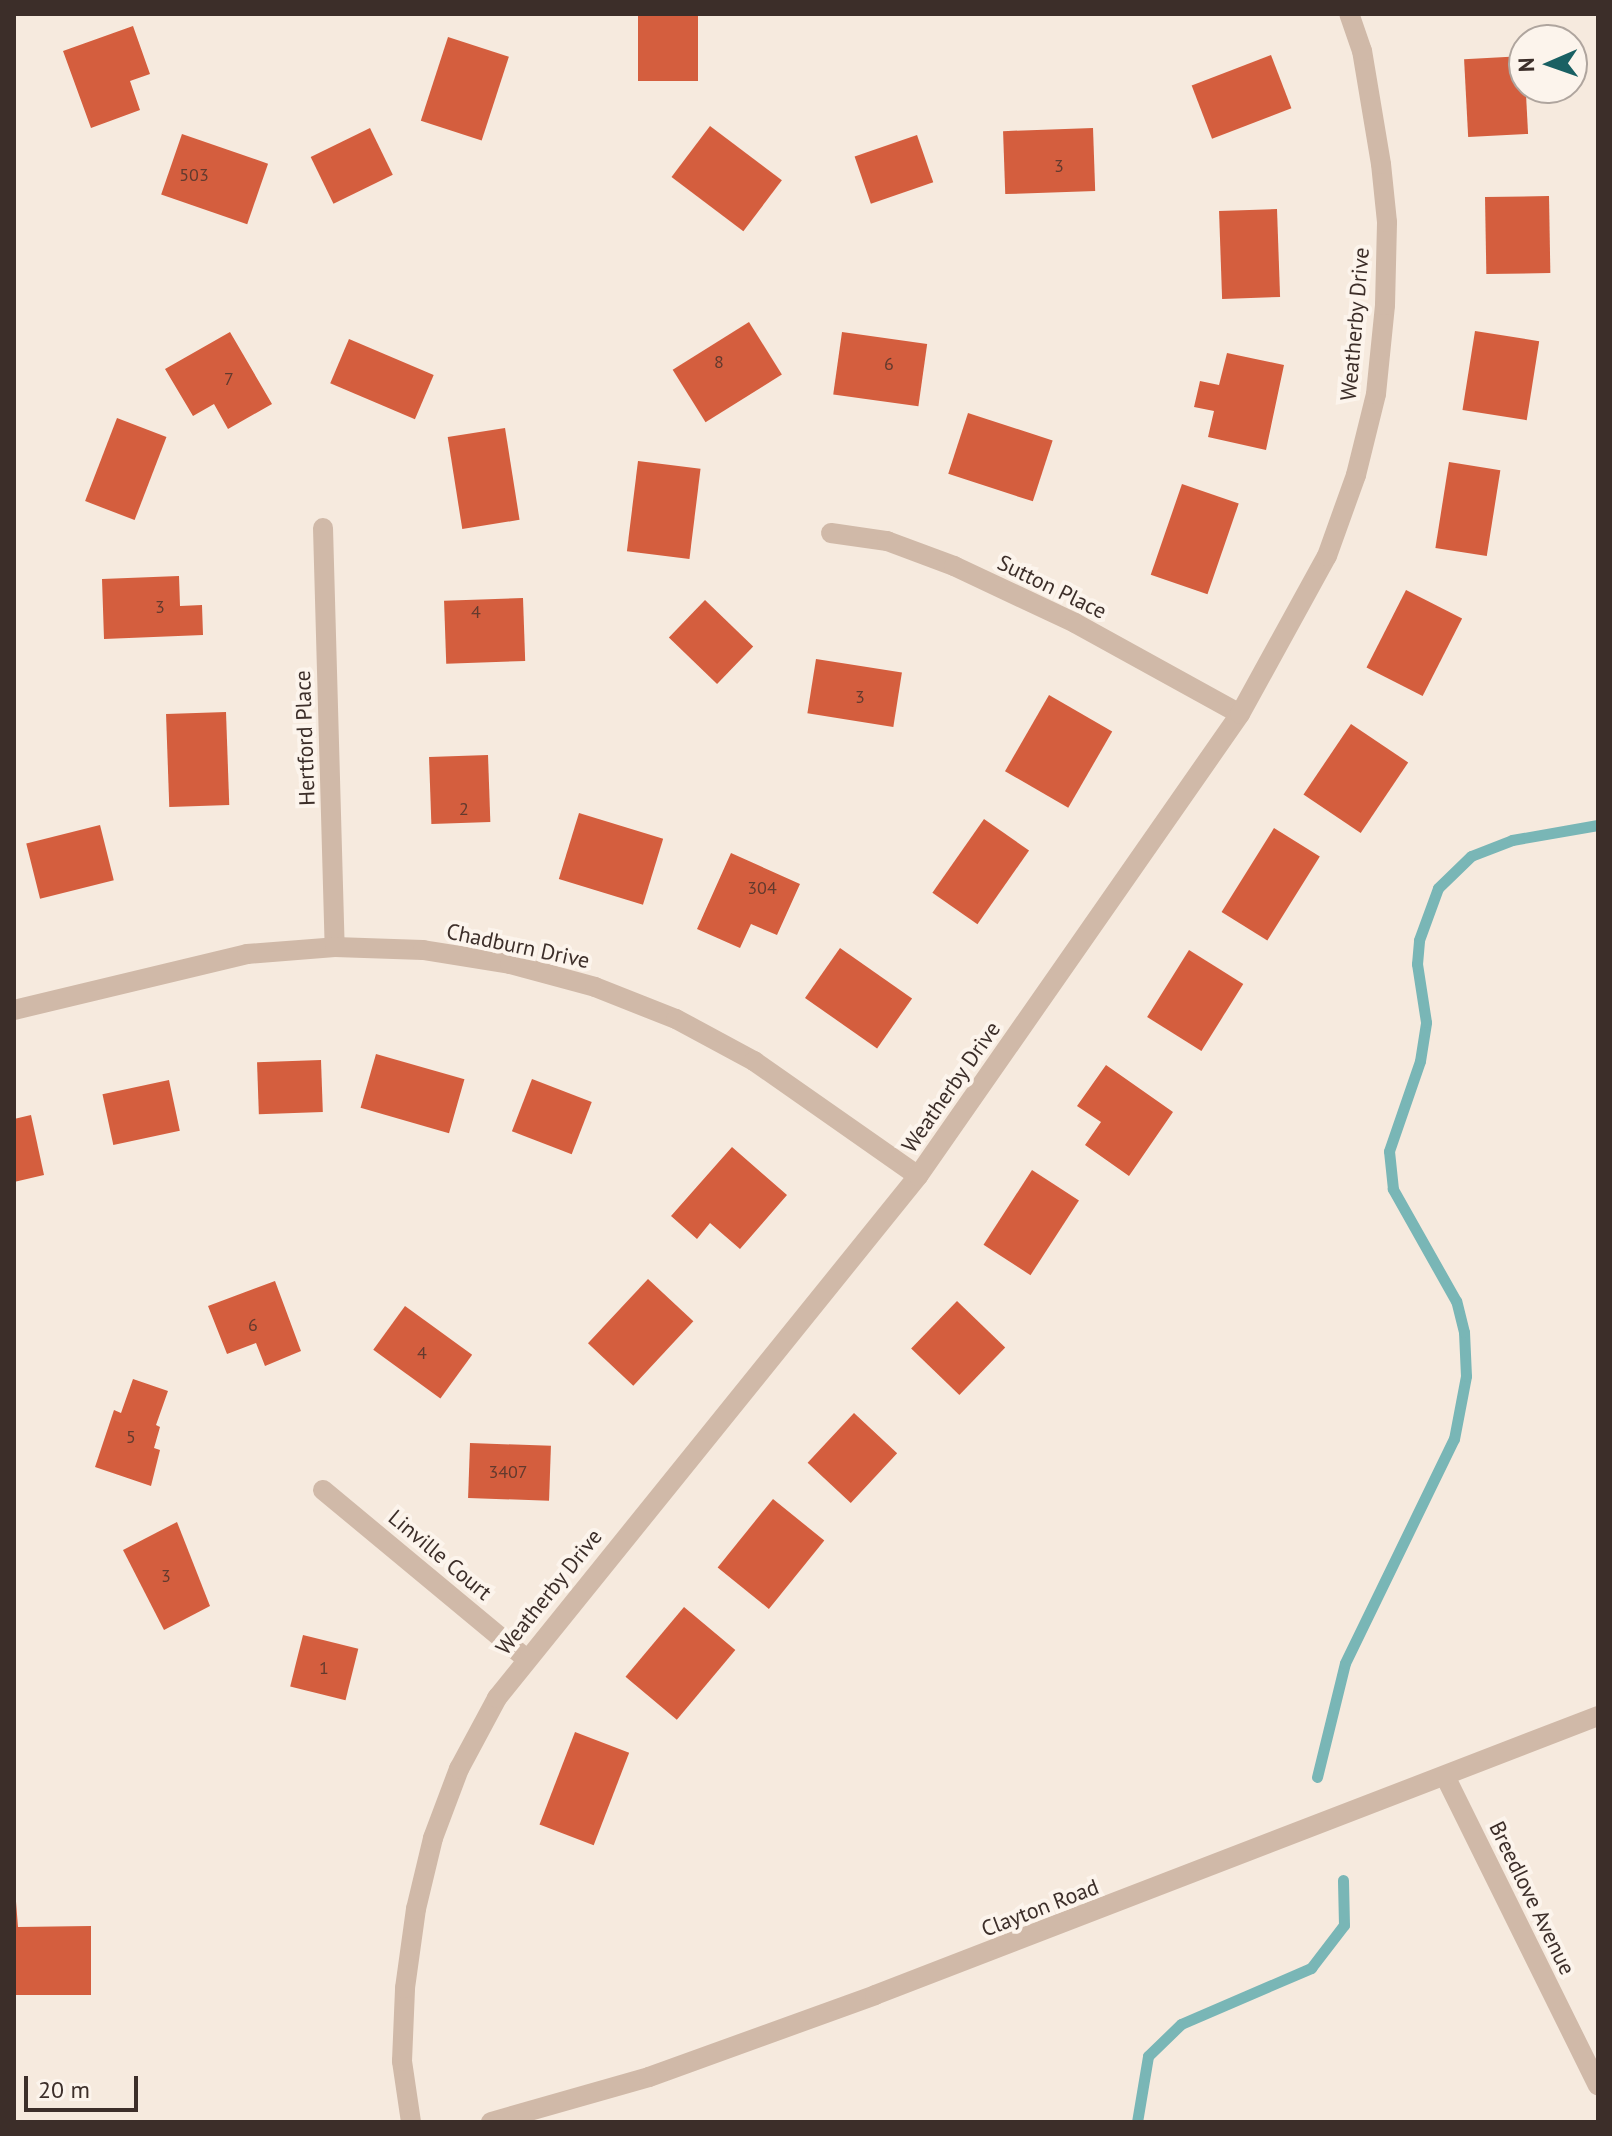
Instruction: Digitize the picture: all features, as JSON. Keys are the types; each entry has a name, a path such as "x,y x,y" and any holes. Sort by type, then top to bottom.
{"street":[{"name":"Weatherby Drive","path":"411,2122 402,2061 405,1988 433,1838 459,1769 525,1658 918,1176 1240,714 1327,556 1356,475 1376,394 1387,222 1362,51 1349,14"},
{"name":"Hertford Place","path":"323,528 335,947"},
{"name":"Sutton Place","path":"831,533 887,541 954,566 1075,623 1240,714"},
{"name":"Chadburn Drive","path":"14,1010 247,954 335,947 467,957 595,987 676,1019 754,1061 918,1176"},
{"name":"Linville Court","path":"323,1490 525,1658"},
{"name":"Clayton Road","path":"491,2122 595,2094 747,2042 1598,1716"},
{"name":"Breedlove Avenue","path":"1445,1776 1598,2085"}],"building":[{"path":"638,14 698,14 698,81 638,81"},
{"path":"133,26 150,74 130,81 140,110 91,128 63,51"},
{"path":"448,37 509,57 482,140 421,121"},
{"path":"1271,55 1291,108 1212,139 1192,85"},
{"path":"1508,57 1508,104 1527,104 1528,134 1468,137 1464,59"},
{"path":"710,126 782,180 743,231 671,177"},
{"path":"370,128 393,175 333,204 311,157"},
{"path":"1093,128 1095,191 1005,194 1003,131"},
{"path":"182,134 268,164 247,224 161,195"},
{"path":"917,135 933,182 871,204 855,156"},
{"path":"1549,196 1550,273 1486,274 1485,197"},
{"path":"1277,209 1280,297 1222,299 1219,211"},
{"path":"749,322 782,375 706,422 673,370"},
{"path":"1475,331 1539,341 1527,420 1462,410"},
{"path":"230,332 272,404 228,429 214,404 193,416 165,369"},
{"path":"842,332 927,344 918,406 833,394"},
{"path":"349,339 434,375 415,419 330,383"},
{"path":"1227,353 1284,365 1266,450 1208,437 1214,411 1194,407 1200,381 1219,385"},
{"path":"968,413 1053,441 1033,501 948,474"},
{"path":"117,418 166,437 135,520 85,501"},
{"path":"505,428 520,520 462,529 448,437"},
{"path":"638,461 701,469 689,559 627,551"},
{"path":"1449,462 1500,470 1487,556 1435,548"},
{"path":"1182,484 1239,504 1207,594 1151,575"},
{"path":"179,576 180,606 202,605 203,635 104,639 102,579"},
{"path":"1406,590 1462,619 1423,696 1367,668"},
{"path":"523,598 525,661 446,664 444,601"},
{"path":"705,600 753,647 717,684 669,637"},
{"path":"816,659 902,673 893,727 807,713"},
{"path":"1049,695 1112,732 1068,808 1005,771"},
{"path":"226,712 229,805 169,807 166,714"},
{"path":"1351,724 1408,763 1361,833 1303,794"},
{"path":"488,755 490,822 431,824 429,757"},
{"path":"579,813 663,839 643,905 559,879"},
{"path":"984,819 1029,851 977,924 932,893"},
{"path":"100,825 114,880 40,899 26,843"},
{"path":"1274,828 1320,857 1267,941 1222,912"},
{"path":"731,853 800,884 777,935 751,924 740,948 697,929"},
{"path":"840,948 912,998 877,1048 805,998"},
{"path":"1189,950 1243,984 1201,1051 1147,1017"},
{"path":"376,1054 464,1079 449,1133 361,1108"},
{"path":"321,1060 323,1112 259,1114 257,1062"},
{"path":"1106,1065 1173,1112 1129,1176 1085,1145 1101,1122 1077,1106"},
{"path":"532,1079 592,1102 572,1154 512,1131"},
{"path":"169,1080 180,1131 113,1145 102,1094"},
{"path":"31,1115 44,1175 14,1182 14,1119"},
{"path":"732,1147 787,1195 740,1249 710,1223 697,1239 671,1216"},
{"path":"1032,1170 1079,1200 1030,1275 984,1245"},
{"path":"648,1279 693,1321 633,1386 588,1343"},
{"path":"275,1281 301,1351 265,1366 256,1343 227,1354 208,1306"},
{"path":"957,1301 1005,1348 959,1395 911,1348"},
{"path":"405,1306 472,1355 440,1398 373,1350"},
{"path":"133,1379 168,1391 156,1425 160,1427 154,1448 160,1450 151,1486 95,1467 114,1410 121,1413"},
{"path":"854,1413 897,1453 851,1503 808,1463"},
{"path":"470,1443 551,1446 549,1501 468,1498"},
{"path":"773,1499 824,1541 769,1609 718,1567"},
{"path":"177,1522 210,1606 164,1630 123,1550"},
{"path":"684,1607 735,1650 677,1720 626,1677"},
{"path":"303,1635 358,1649 345,1700 290,1686"},
{"path":"575,1732 629,1753 594,1845 540,1824"},
{"path":"14,1876 18,1927 91,1926 91,1995 14,1995"}],"waterway":[{"path":"1317,1777 1345,1663 1454,1439 1466,1376 1464,1332 1456,1301 1393,1189 1389,1151 1420,1061 1426,1022 1417,964 1419,940 1438,888 1471,856 1512,840 1598,825"},
{"path":"1137,2122 1148,2056 1181,2024 1311,1968 1344,1925 1343,1880"}]}
